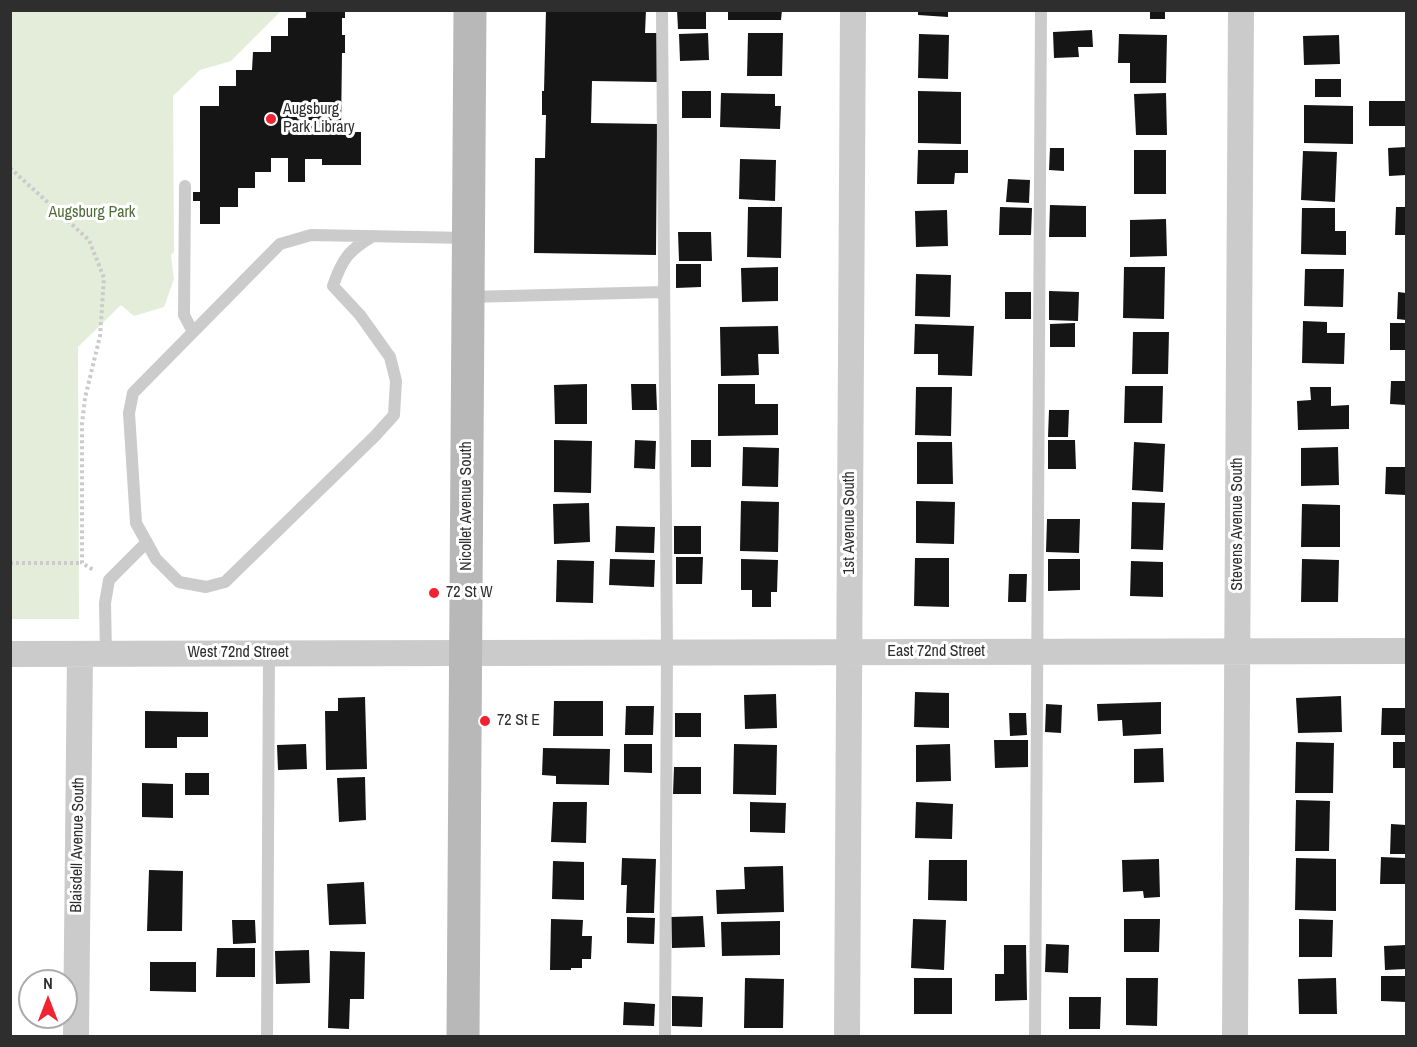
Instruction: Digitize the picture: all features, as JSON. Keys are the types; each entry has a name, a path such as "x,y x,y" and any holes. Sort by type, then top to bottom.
{"main road":[{"name":"Nicollet Avenue South","path":"463,1036 470,10"}],"street":[{"name":"1st Avenue South","path":"847,1036 853,10"},
{"name":"Stevens Avenue South","path":"1234,1036 1241,10"},
{"name":"East 72nd Street","path":"466,652 1407,651"},
{"name":"West 72nd Street","path":"10,654 466,652"},
{"name":"Blaisdell Avenue South","path":"76,1036 80,654"}],"lane":[{"path":"663,10 667,652 664,1036"},
{"path":"1035,1036 1041,10"},
{"path":"185,186 184,315 193,332"},
{"path":"374,236 354,247 339,267 333,286 360,315 390,357 396,381 394,415 225,582 206,587 178,582 156,559 136,523 129,413 133,393 280,244 310,235 374,236 468,238"},
{"path":"468,297 664,292"},
{"path":"106,654 105,603 109,580 147,542"},
{"path":"267,1036 269,653"}],"path":[{"path":"10,168 89,240 104,278 100,336 85,398 82,424 82,563"},
{"path":"10,563 82,563 109,580"}],"green space":[{"name":"Augsburg Park","path":"11,10 281,11 231,61 200,70 173,96 174,252 171,255 174,279 164,307 134,316 121,305 78,347 79,619 11,619"}],"building":[{"name":"Augsburg Park Library","path":"306,10 345,10 345,18 342,18 345,53 342,53 341,132 361,132 361,165 322,165 322,159 305,159 305,182 288,182 288,158 271,158 271,172 255,172 255,188 238,188 238,207 220,207 220,224 200,224 200,201 193,201 193,192 200,192 200,106 219,106 219,86 236,86 236,70 252,70 253,52 271,52 271,36 288,36 288,18 306,18"},
{"path":"546,10 646,10 645,33 657,33 657,82 592,81 591,123 657,124 656,255 534,253 535,158 545,158 546,115 542,115 542,91 544,91"},
{"path":"677,10 706,10 706,29 678,29"},
{"path":"728,10 782,10 781,20 728,20"},
{"path":"918,10 948,10 948,17 918,15"},
{"path":"1150,10 1165,10 1165,19 1150,19"},
{"path":"1092,30 1093,47 1078,47 1079,57 1054,58 1053,32"},
{"path":"708,33 709,60 680,61 679,34"},
{"path":"748,33 783,33 782,76 747,76"},
{"path":"919,34 949,35 948,79 918,78"},
{"path":"1119,34 1167,35 1166,83 1130,83 1130,63 1118,63"},
{"path":"1339,35 1340,64 1304,65 1303,36"},
{"path":"1315,79 1341,79 1341,97 1315,97"},
{"path":"682,91 711,91 711,118 682,118"},
{"path":"918,91 961,92 961,144 918,143"},
{"path":"721,93 775,94 775,106 781,106 780,129 720,127"},
{"path":"1166,93 1167,135 1136,135 1134,94"},
{"path":"1369,101 1406,101 1406,126 1369,126"},
{"path":"1304,105 1353,106 1353,144 1304,143"},
{"path":"1406,147 1406,175 1389,176 1388,148"},
{"path":"1050,148 1064,148 1064,171 1049,170"},
{"path":"918,150 968,150 968,173 955,173 954,184 917,184"},
{"path":"1134,150 1166,150 1166,194 1134,194"},
{"path":"1303,151 1337,152 1335,202 1301,200"},
{"path":"740,159 776,160 775,201 739,199"},
{"path":"1008,179 1030,180 1029,203 1006,202"},
{"path":"1050,205 1086,206 1086,237 1049,237"},
{"path":"748,207 782,207 781,258 747,257"},
{"path":"1000,207 1032,208 1031,235 999,235"},
{"path":"1396,207 1406,207 1406,235 1395,235"},
{"path":"1302,208 1335,208 1335,231 1346,231 1346,255 1301,254"},
{"path":"947,210 948,246 916,247 915,211"},
{"path":"1166,219 1167,256 1130,257 1130,220"},
{"path":"678,232 711,232 712,261 679,261"},
{"path":"676,264 701,264 701,287 676,288"},
{"path":"778,267 778,301 742,302 741,268"},
{"path":"1124,267 1165,267 1164,319 1123,318"},
{"path":"1305,269 1344,269 1343,307 1304,306"},
{"path":"916,274 951,275 950,317 915,316"},
{"path":"1049,291 1079,292 1078,321 1049,320"},
{"path":"1005,292 1031,292 1031,319 1005,319"},
{"path":"1398,292 1406,293 1406,320 1397,319"},
{"path":"1303,321 1327,322 1327,333 1345,333 1344,364 1302,363"},
{"path":"1075,323 1075,347 1050,347 1050,324"},
{"path":"1390,323 1406,323 1406,350 1390,350"},
{"path":"915,324 974,326 972,376 938,375 938,354 914,354"},
{"path":"778,326 779,354 758,354 759,375 721,376 720,327"},
{"path":"1133,332 1169,332 1168,374 1132,374"},
{"path":"1391,381 1406,381 1406,405 1390,404"},
{"path":"587,384 587,424 555,424 554,385"},
{"path":"631,384 656,384 657,410 632,410"},
{"path":"718,384 755,384 755,404 778,404 778,435 718,436"},
{"path":"1125,386 1163,386 1162,423 1124,423"},
{"path":"916,387 952,387 951,436 915,435"},
{"path":"1310,387 1331,387 1331,406 1349,405 1349,429 1298,430 1297,401 1311,400"},
{"path":"1049,410 1069,410 1068,437 1048,437"},
{"path":"554,440 592,441 591,493 554,492"},
{"path":"635,440 656,441 655,469 634,468"},
{"path":"691,440 711,440 711,467 691,467"},
{"path":"1048,440 1075,440 1076,469 1048,469"},
{"path":"917,442 952,442 953,484 917,484"},
{"path":"1134,442 1165,444 1163,492 1132,490"},
{"path":"743,447 779,448 778,487 742,486"},
{"path":"1338,447 1339,485 1301,486 1301,448"},
{"path":"1386,467 1406,467 1406,495 1385,494"},
{"path":"741,501 779,502 778,552 740,551"},
{"path":"916,501 955,502 954,544 916,543"},
{"path":"1132,502 1165,503 1163,550 1131,549"},
{"path":"589,503 590,542 554,544 553,504"},
{"path":"1302,504 1340,505 1340,547 1301,547"},
{"path":"1047,519 1080,519 1079,553 1046,552"},
{"path":"616,526 655,527 654,553 615,552"},
{"path":"674,526 701,526 701,554 674,554"},
{"path":"676,557 703,557 702,584 676,584"},
{"path":"915,558 949,558 949,607 914,606"},
{"path":"610,559 655,560 654,587 609,585"},
{"path":"741,559 778,560 777,592 771,592 771,607 752,607 752,590 741,590"},
{"path":"1048,559 1080,559 1080,590 1048,591"},
{"path":"1302,559 1339,560 1338,602 1301,602"},
{"path":"557,560 594,561 593,603 556,602"},
{"path":"1131,561 1163,562 1163,597 1130,596"},
{"path":"1009,574 1027,574 1026,602 1008,602"},
{"path":"915,692 949,693 949,728 914,727"},
{"path":"776,694 777,728 745,729 744,695"},
{"path":"1341,696 1342,732 1298,733 1296,698"},
{"path":"365,697 367,769 326,770 325,711 338,711 338,698"},
{"path":"554,701 603,701 603,736 553,736"},
{"path":"1161,702 1161,734 1123,736 1122,720 1098,721 1097,704"},
{"path":"1046,704 1062,705 1061,733 1045,732"},
{"path":"626,706 654,706 653,735 625,735"},
{"path":"1382,708 1406,708 1406,735 1381,735"},
{"path":"145,711 208,712 208,737 177,737 177,748 145,748"},
{"path":"675,713 701,713 701,737 675,737"},
{"path":"1009,713 1026,713 1027,735 1010,736"},
{"path":"994,740 1028,740 1028,767 995,768"},
{"path":"1296,742 1334,743 1333,793 1295,793"},
{"path":"1393,742 1406,742 1406,768 1393,768"},
{"path":"306,744 307,769 278,770 277,745"},
{"path":"624,744 652,744 652,773 624,772"},
{"path":"734,744 777,745 776,795 733,794"},
{"path":"950,744 951,781 916,782 916,745"},
{"path":"543,748 610,749 609,785 556,784 556,776 542,775"},
{"path":"1163,748 1164,782 1134,783 1134,749"},
{"path":"674,767 701,767 701,794 673,794"},
{"path":"185,773 209,773 209,795 185,795"},
{"path":"365,777 366,820 339,822 337,778"},
{"path":"142,783 173,784 173,818 142,817"},
{"path":"1296,800 1330,801 1329,851 1295,851"},
{"path":"553,802 587,802 586,843 551,842"},
{"path":"750,802 786,803 785,833 750,832"},
{"path":"916,802 953,804 952,839 915,838"},
{"path":"1391,824 1406,825 1406,854 1390,854"},
{"path":"1381,857 1406,858 1406,884 1380,884"},
{"path":"622,858 656,859 654,913 626,913 627,885 621,885"},
{"path":"1296,858 1336,859 1336,911 1295,910"},
{"path":"1159,859 1160,897 1144,898 1143,891 1123,892 1122,860"},
{"path":"929,860 967,860 967,901 928,900"},
{"path":"553,861 584,862 584,900 552,899"},
{"path":"783,866 784,912 717,914 716,890 745,889 744,867"},
{"path":"149,870 183,871 182,931 147,931"},
{"path":"364,882 366,924 329,925 327,884"},
{"path":"703,916 705,947 672,948 671,917"},
{"path":"627,917 655,918 654,944 627,943"},
{"path":"551,919 583,920 582,936 592,936 591,959 582,959 582,968 550,970"},
{"path":"913,919 946,920 944,970 911,968"},
{"path":"1124,919 1160,919 1159,952 1124,952"},
{"path":"1299,919 1333,920 1332,957 1299,957"},
{"path":"232,920 255,920 256,943 233,944"},
{"path":"780,921 780,955 722,956 721,922"},
{"path":"1046,944 1069,945 1068,973 1045,972"},
{"path":"1004,945 1026,945 1027,1000 995,1001 995,974 1004,974"},
{"path":"1406,945 1406,969 1385,970 1384,946"},
{"path":"217,948 255,948 255,977 216,977"},
{"path":"309,950 310,983 276,984 275,951"},
{"path":"330,951 365,952 364,999 350,999 349,1029 328,1028"},
{"path":"150,962 196,962 196,992 150,991"},
{"path":"1381,976 1406,976 1406,1002 1381,1001"},
{"path":"745,978 784,979 783,1028 744,1028"},
{"path":"914,978 952,978 952,1014 914,1014"},
{"path":"1126,978 1158,978 1157,1026 1126,1025"},
{"path":"1336,978 1337,1014 1299,1014 1298,979"},
{"path":"672,996 703,997 702,1027 672,1026"},
{"path":"1069,997 1101,997 1100,1029 1069,1029"},
{"path":"624,1002 655,1004 654,1026 623,1025"}],"place":[{"name":"Augsburg Park Library","path":"271,119"},
{"name":"72 St W","path":"434,593"},
{"name":"72 St E","path":"485,721"}]}
